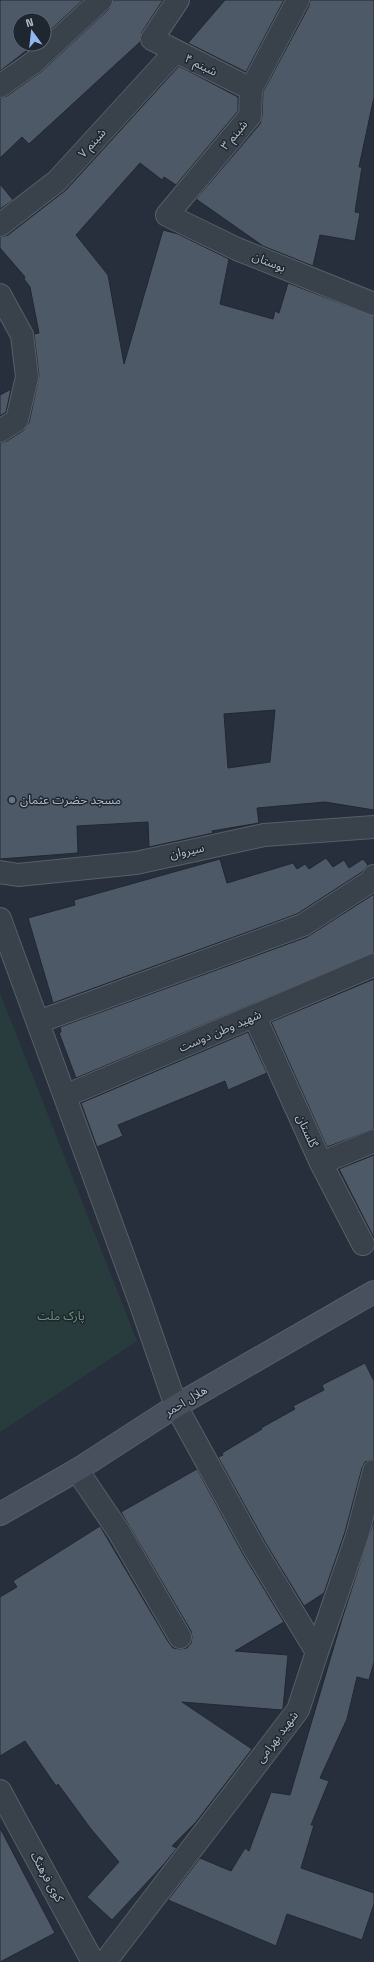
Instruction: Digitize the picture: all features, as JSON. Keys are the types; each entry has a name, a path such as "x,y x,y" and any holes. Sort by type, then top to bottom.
{"main road":[{"name":"هلال احمر","path":"0,1514 77,1470 176,1406 374,1292"}],"street":[{"path":"0,86 34,62 101,0"},
{"name":"شبنم ۴","path":"178,0 152,39 175,52 251,89"},
{"name":"شبنم ۳","path":"167,215 250,116 251,89 298,0"},
{"name":"شبنم ۷","path":"0,225 57,181 175,52"},
{"name":"بوستان","path":"167,215 237,249 374,304"},
{"path":"0,295 22,335 27,377 16,420 0,431"},
{"name":"سیروان","path":"0,872 18,875 136,862 264,835 374,827"},
{"path":"38,1022 303,925 371,881 374,876"},
{"path":"0,919 66,1096 176,1406 254,1548 317,1652"},
{"name":"شهید وطن دوست","path":"66,1096 255,1017 374,965"},
{"name":"گلستان","path":"255,1017 322,1163 363,1244"},
{"path":"322,1163 374,1141"},
{"path":"77,1470 119,1532 180,1637"},
{"name":"شهید بهرامی","path":"105,1962 298,1710 357,1536 374,1471"},
{"name":"کوی فرهنگ","path":"2,1799 93,1962"}],"green space":[{"name":"پارک ملت","path":"0,993 137,1341 0,1432"}],"building":[{"path":"0,0 83,0 52,29 52,12 12,12 12,52 25,52 0,71"},
{"path":"113,0 163,0 142,32 140,42 29,144 22,137 0,158 0,98 7,96 42,71 109,9"},
{"path":"225,0 284,0 246,72 188,43"},
{"path":"310,0 374,0 374,97 359,167 362,167 355,212 360,213 355,241 320,235 313,266 263,246 196,199 260,124 262,116 263,92 309,6"},
{"path":"179,66 238,97 238,111 176,185 164,177 162,180 140,163 76,235 108,275 124,364 163,230 178,234 229,259 220,304 273,319 275,311 279,313 288,283 374,316 374,810 325,802 257,808 259,823 212,831 213,833 149,847 148,822 77,826 78,853 0,859 0,443 7,441 24,430 29,423 39,376 34,334 39,333 30,287 24,279 25,277 0,248 0,237 8,235 66,190","holes":["275,710 270,762 228,768 224,714"]},
{"path":"0,184 13,200 0,209"},
{"path":"11,389 6,412 0,416 0,395"},
{"path":"326,858 333,867 344,860 349,868 363,859 368,865 362,872 297,914 53,1003 28,918 75,905 74,900 220,859 227,883 293,863 297,869 305,864 309,869"},
{"path":"374,894 374,953 76,1078 59,1033 61,1032 60,1027 307,937"},
{"path":"374,979 374,1129 327,1147 271,1022"},
{"path":"248,1032 267,1073 228,1090 225,1081 118,1125 123,1136 97,1147 81,1103"},
{"path":"374,1155 374,1238 339,1169"},
{"path":"365,1363 374,1381 374,1459 365,1462 362,1468 345,1532 324,1593 304,1606 265,1542 218,1457 223,1455 222,1453 262,1429 261,1428 295,1409 293,1406 324,1390 322,1385"},
{"path":"197,1469 243,1554 284,1622 235,1651 288,1655 283,1708 282,1710 182,1702 252,1749 196,1822 172,1846 177,1848 164,1864 112,1920 87,1897 119,1862 91,1829 58,1784 56,1786 25,1741 0,1756 0,1597 17,1587 13,1581 100,1526 169,1643 173,1648 187,1648 191,1643 191,1631 121,1512"},
{"path":"374,1520 374,1662 369,1680 357,1677 347,1719 320,1778 329,1781 311,1825 314,1825 301,1868 374,1893 374,1904 362,1940 287,1914 276,1946 168,1900 200,1858 231,1871 245,1848 249,1851 271,1792 290,1795 342,1619"},
{"path":"0,1828 55,1933 0,1962"}],"place":[{"name":"مسجد حضرت عثمان","path":"12,800"}]}
